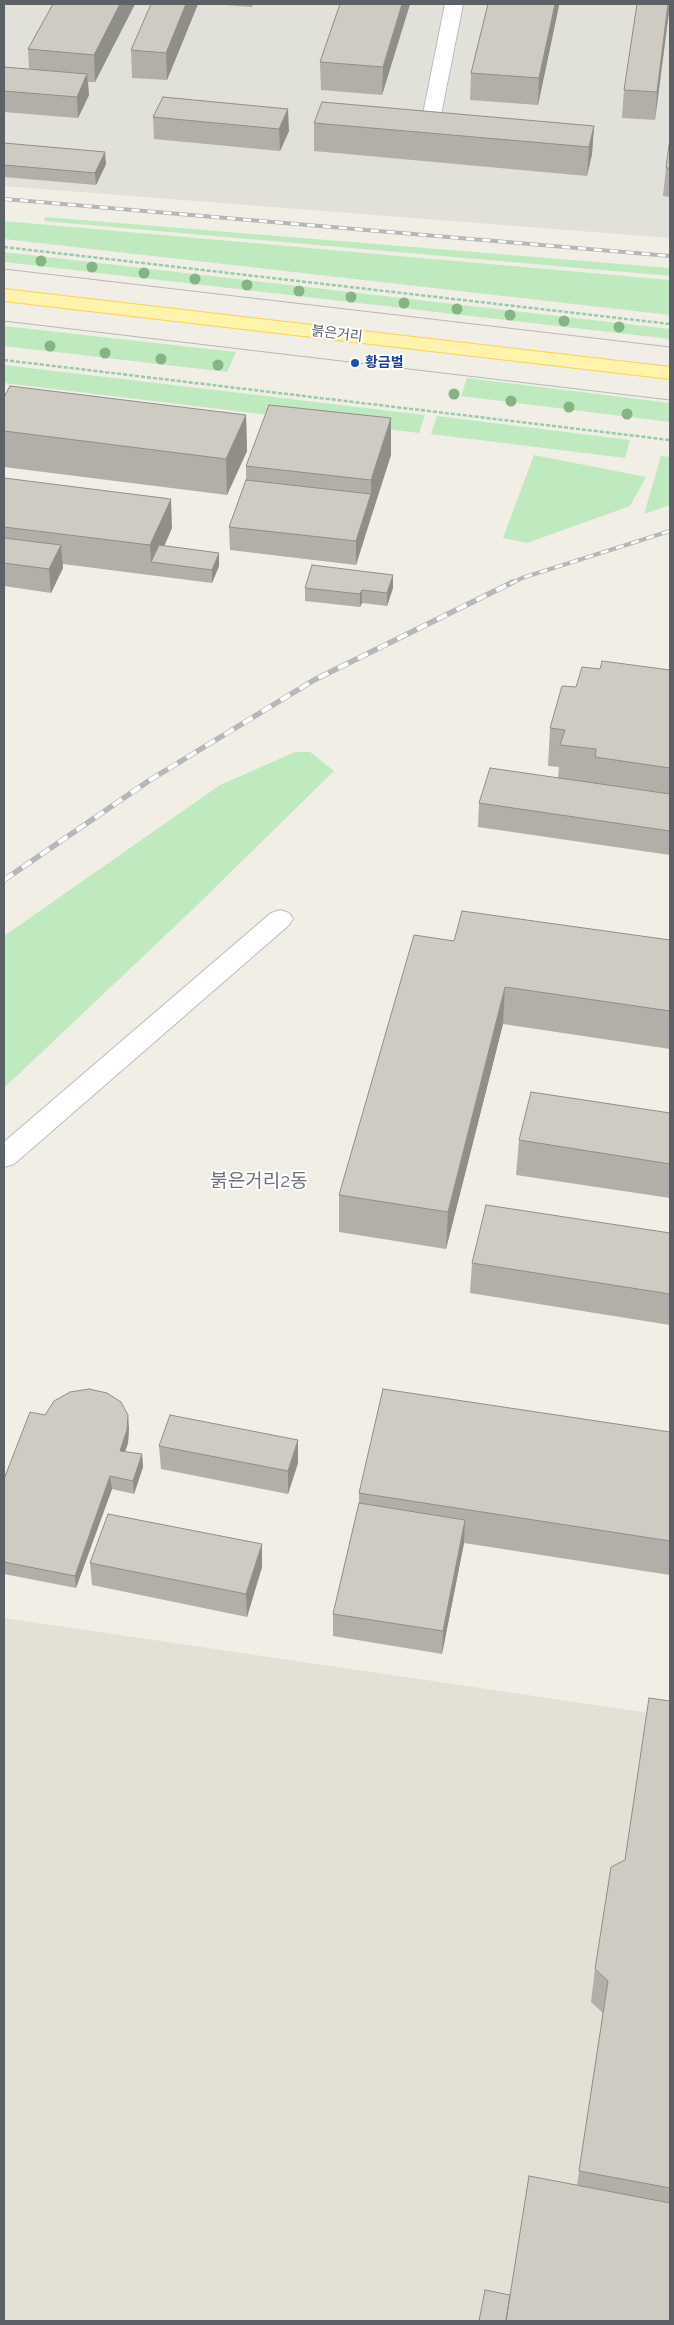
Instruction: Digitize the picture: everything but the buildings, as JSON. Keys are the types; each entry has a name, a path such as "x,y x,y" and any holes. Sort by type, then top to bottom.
{"main road":[{"name":"붉은거리","path":"4,295 670,374"}],"lane":[{"path":"430,124 454,4"},
{"path":"4,1157 280,919"}],"path":[{"path":"4,246 670,324"},
{"path":"4,360 670,440"}],"shaded area":[{"path":"4,4 670,4 670,238 4,186"},
{"path":"4,1618 670,1716 670,2321 4,2321"}],"green space":[{"path":"45,217 670,268 670,276 44,221"},
{"path":"4,221 670,280 670,315 4,239"},
{"path":"4,252 670,329 670,339 4,262"},
{"path":"4,326 236,352 227,372 4,346"},
{"path":"4,365 425,415 419,433 4,383"},
{"path":"467,378 670,403 670,422 461,396"},
{"path":"437,416 630,440 625,458 431,434"},
{"path":"534,455 646,477 630,506 527,543 503,538"},
{"path":"661,456 670,457 670,505 644,514"},
{"path":"295,752 310,752 334,771 189,913 4,1088 4,936 220,785"}],"tram line":[{"path":"4,269 670,347"},
{"path":"4,321 670,400"}],"railway":[{"path":"4,199 670,256"},
{"path":"510,584 522,578 670,531"},
{"path":"4,880 150,780 314,680 513,582"}],"place":[{"name":"황금벌","path":"355,363"}],"district":[{"name":"붉은거리2동","path":"259,1181"}]}
